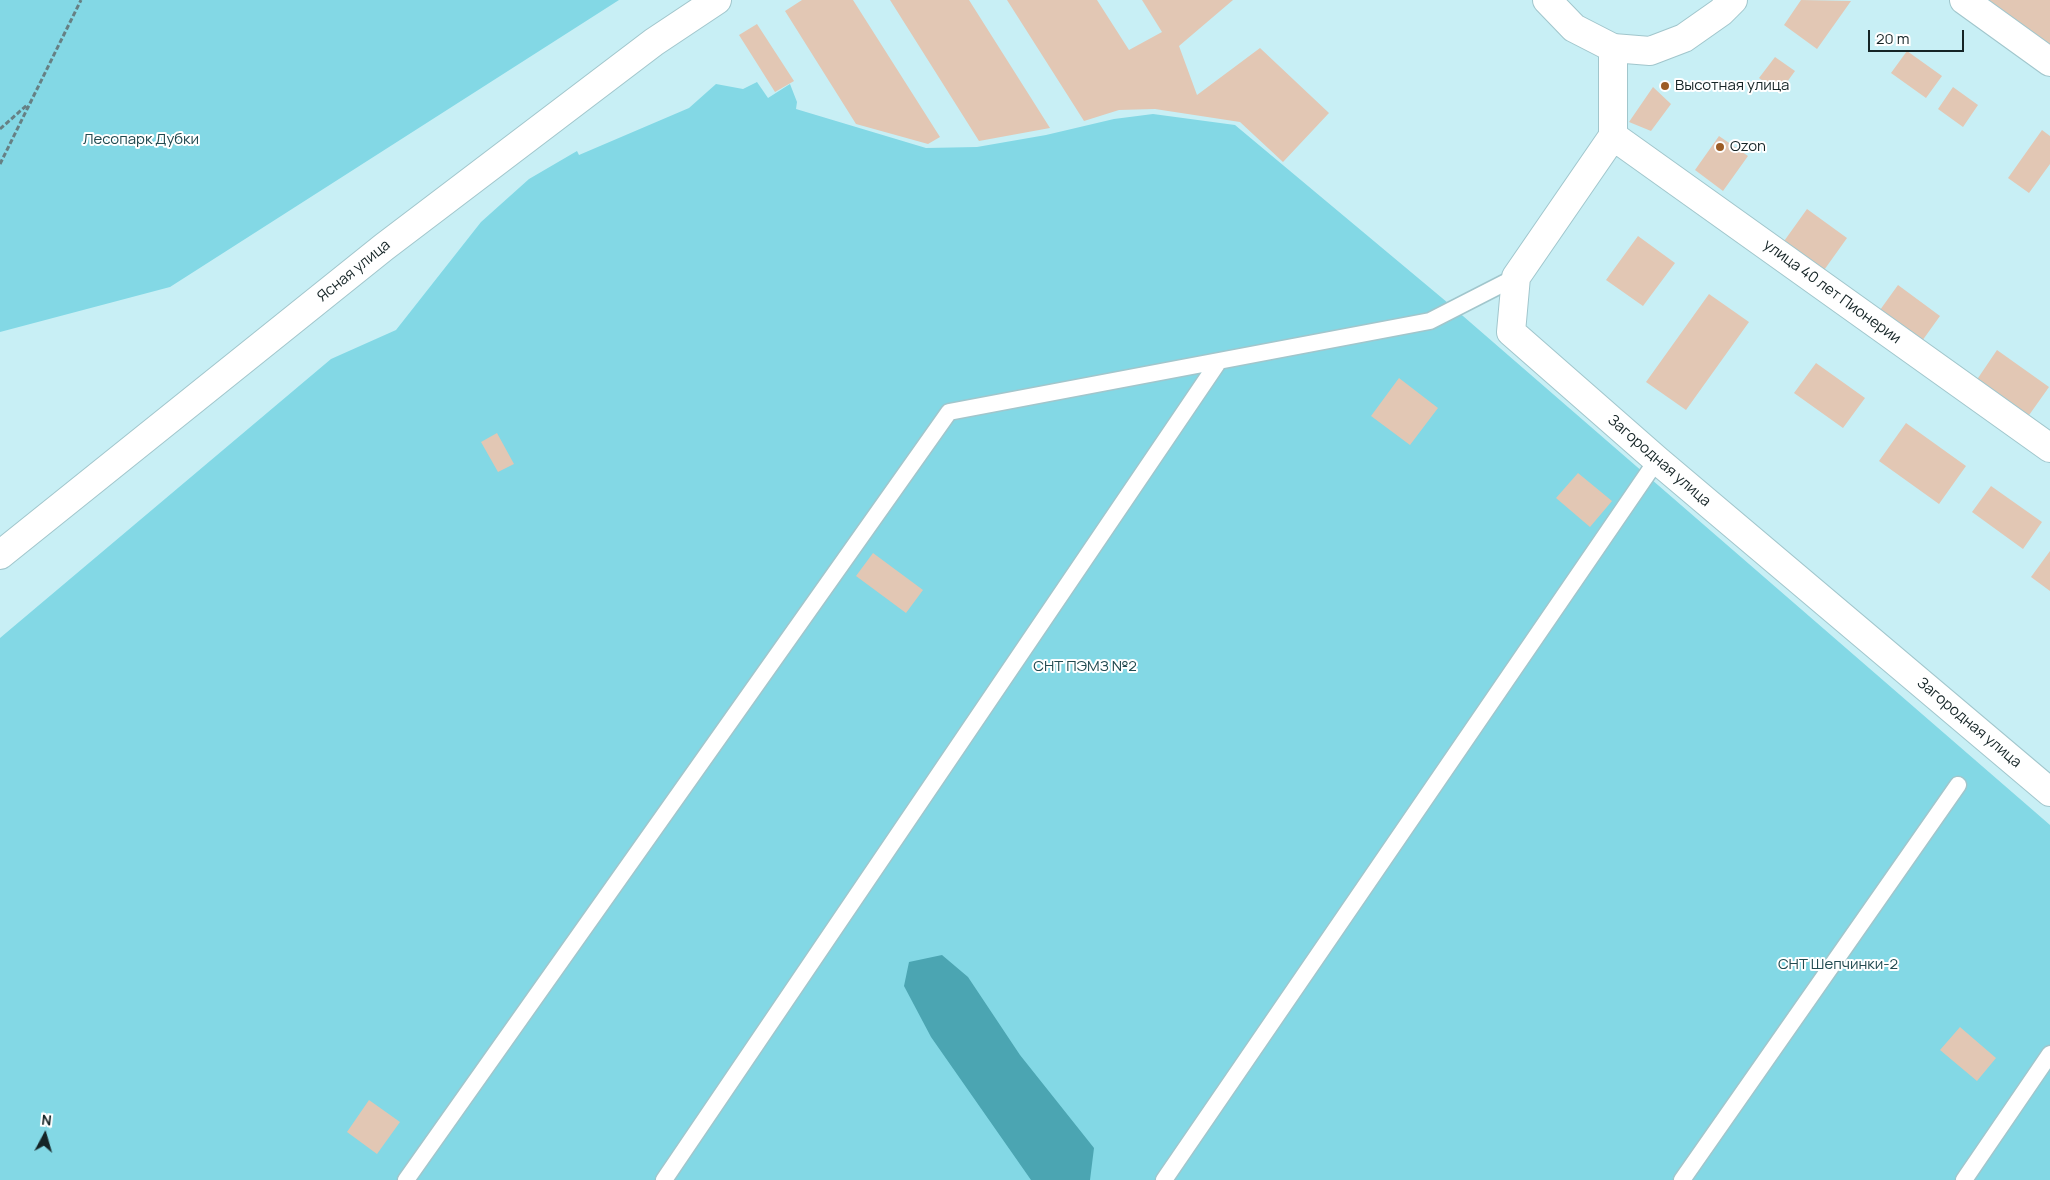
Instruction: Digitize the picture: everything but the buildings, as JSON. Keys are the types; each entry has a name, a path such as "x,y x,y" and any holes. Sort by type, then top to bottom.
{"street":[{"name":"Ясная улица","path":"0,555 384,246 654,42 717,0"},
{"path":"1546,0 1574,28 1613,48 1650,51 1684,38 1721,12 1733,0"},
{"path":"1964,0 2050,62"},
{"path":"1613,48 1613,136"},
{"name":"Загородная улица","path":"1613,136 1516,277 1510,332 1657,460 2050,792"},
{"name":"улица 40 лет Пионерии","path":"1613,136 2050,448"}],"lane":[{"path":"406,1180 949,412 1430,321 1516,277"},
{"path":"664,1180 1219,361"},
{"path":"1164,1180 1657,460"},
{"path":"1682,1180 1958,785"},
{"path":"1964,1180 2050,1054"}],"path":[{"path":"0,164 81,0"},
{"path":"0,130 30,103"}],"green space":[{"name":"Лесопарк Дубки","path":"0,0 619,0 170,287 0,332"},
{"name":"СНТ ПЭМЗ №2","path":"757,82 768,98 790,84 797,102 796,109 926,148 977,147 1046,135 1114,119 1153,114 1235,125 1448,303 2050,825 2050,1180 0,1180 0,638 331,359 396,330 481,222 529,179 577,151 579,155 689,108 716,84 743,89"}],"shaded area":[{"path":"942,955 968,977 1020,1055 1094,1148 1090,1180 1031,1180 931,1037 904,986 909,962"}],"place":[{"name":"Высотная улица","path":"1665,86"},
{"name":"Ozon","path":"1720,147"}],"park label":[{"name":"СНТ Шепчинки-2","path":"1838,965"}]}
